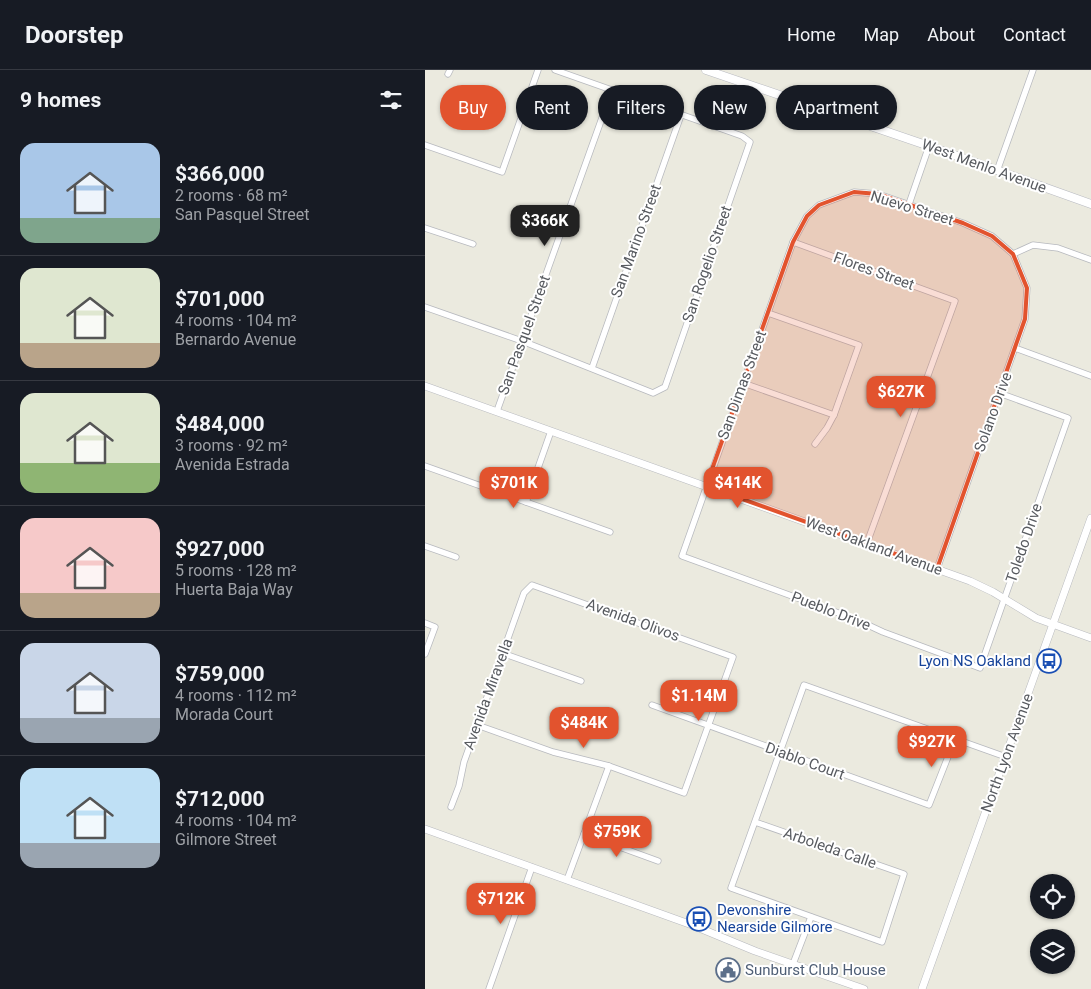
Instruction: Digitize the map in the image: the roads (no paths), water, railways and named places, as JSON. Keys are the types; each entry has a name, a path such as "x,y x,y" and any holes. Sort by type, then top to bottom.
{"main road":[{"name":"West Menlo Avenue","path":"706,70 929,146 1091,204"}],"street":[{"path":"425,145 502,172 538,70"},
{"path":"555,70 598,85"},
{"path":"997,171 1033,70"},
{"name":"San Rogelio Street","path":"591,368 653,393 665,387 750,142 741,136 684,115"},
{"name":"San Pasquel Street","path":"497,411 598,129"},
{"name":"San Marino Street","path":"591,368 675,130"},
{"path":"909,204 929,146"},
{"name":"Nuevo Street","path":"793,242 807,216 819,205 854,192 878,194 963,223 992,236 1013,254"},
{"path":"425,228 473,244"},
{"name":"Flores Street","path":"793,242 955,301 867,543"},
{"name":"San Dimas Street","path":"681,556 793,242"},
{"path":"1013,254 1033,245 1057,248 1091,260"},
{"name":"Solano Drive","path":"937,569 1025,319 1027,288 1013,254"},
{"path":"425,307 591,368"},
{"path":"768,313 859,345 834,415 815,444"},
{"path":"1015,348 1091,376"},
{"path":"743,383 834,415"},
{"name":"West Oakland Avenue","path":"425,386 970,581 993,592 1036,618 1091,638"},
{"name":"Toledo Drive","path":"980,668 1068,418 999,393"},
{"path":"526,502 551,430"},
{"path":"425,466 610,532"},
{"name":"North Lyon Avenue","path":"922,989 1091,518"},
{"path":"425,546 456,557"},
{"name":"Pueblo Drive","path":"681,556 855,619 883,632 980,668"},
{"name":"Avenida Miravella","path":"451,807 459,786 464,762 502,653 524,593 532,585"},
{"name":"Avenida Olivos","path":"532,585 733,657 709,725"},
{"path":"425,624 435,627 425,654"},
{"path":"502,653 581,681"},
{"path":"793,964 811,918 731,888 804,685 1006,757"},
{"name":"Diablo Court","path":"652,705 929,806 955,739"},
{"path":"477,725 553,752 609,766 684,793 709,725"},
{"path":"567,880 609,766"},
{"name":"Arboleda Calle","path":"755,822 904,874 882,942 811,918"},
{"path":"425,829 864,989"},
{"path":"584,834 658,861"},
{"path":"489,989 532,867"}],"place":[{"name":"Lyon NS Oakland","path":"1049,661"},
{"name":"Devonshire Nearside Gilmore","path":"699,919"},
{"name":"Sunburst Club House","path":"728,970"}]}
